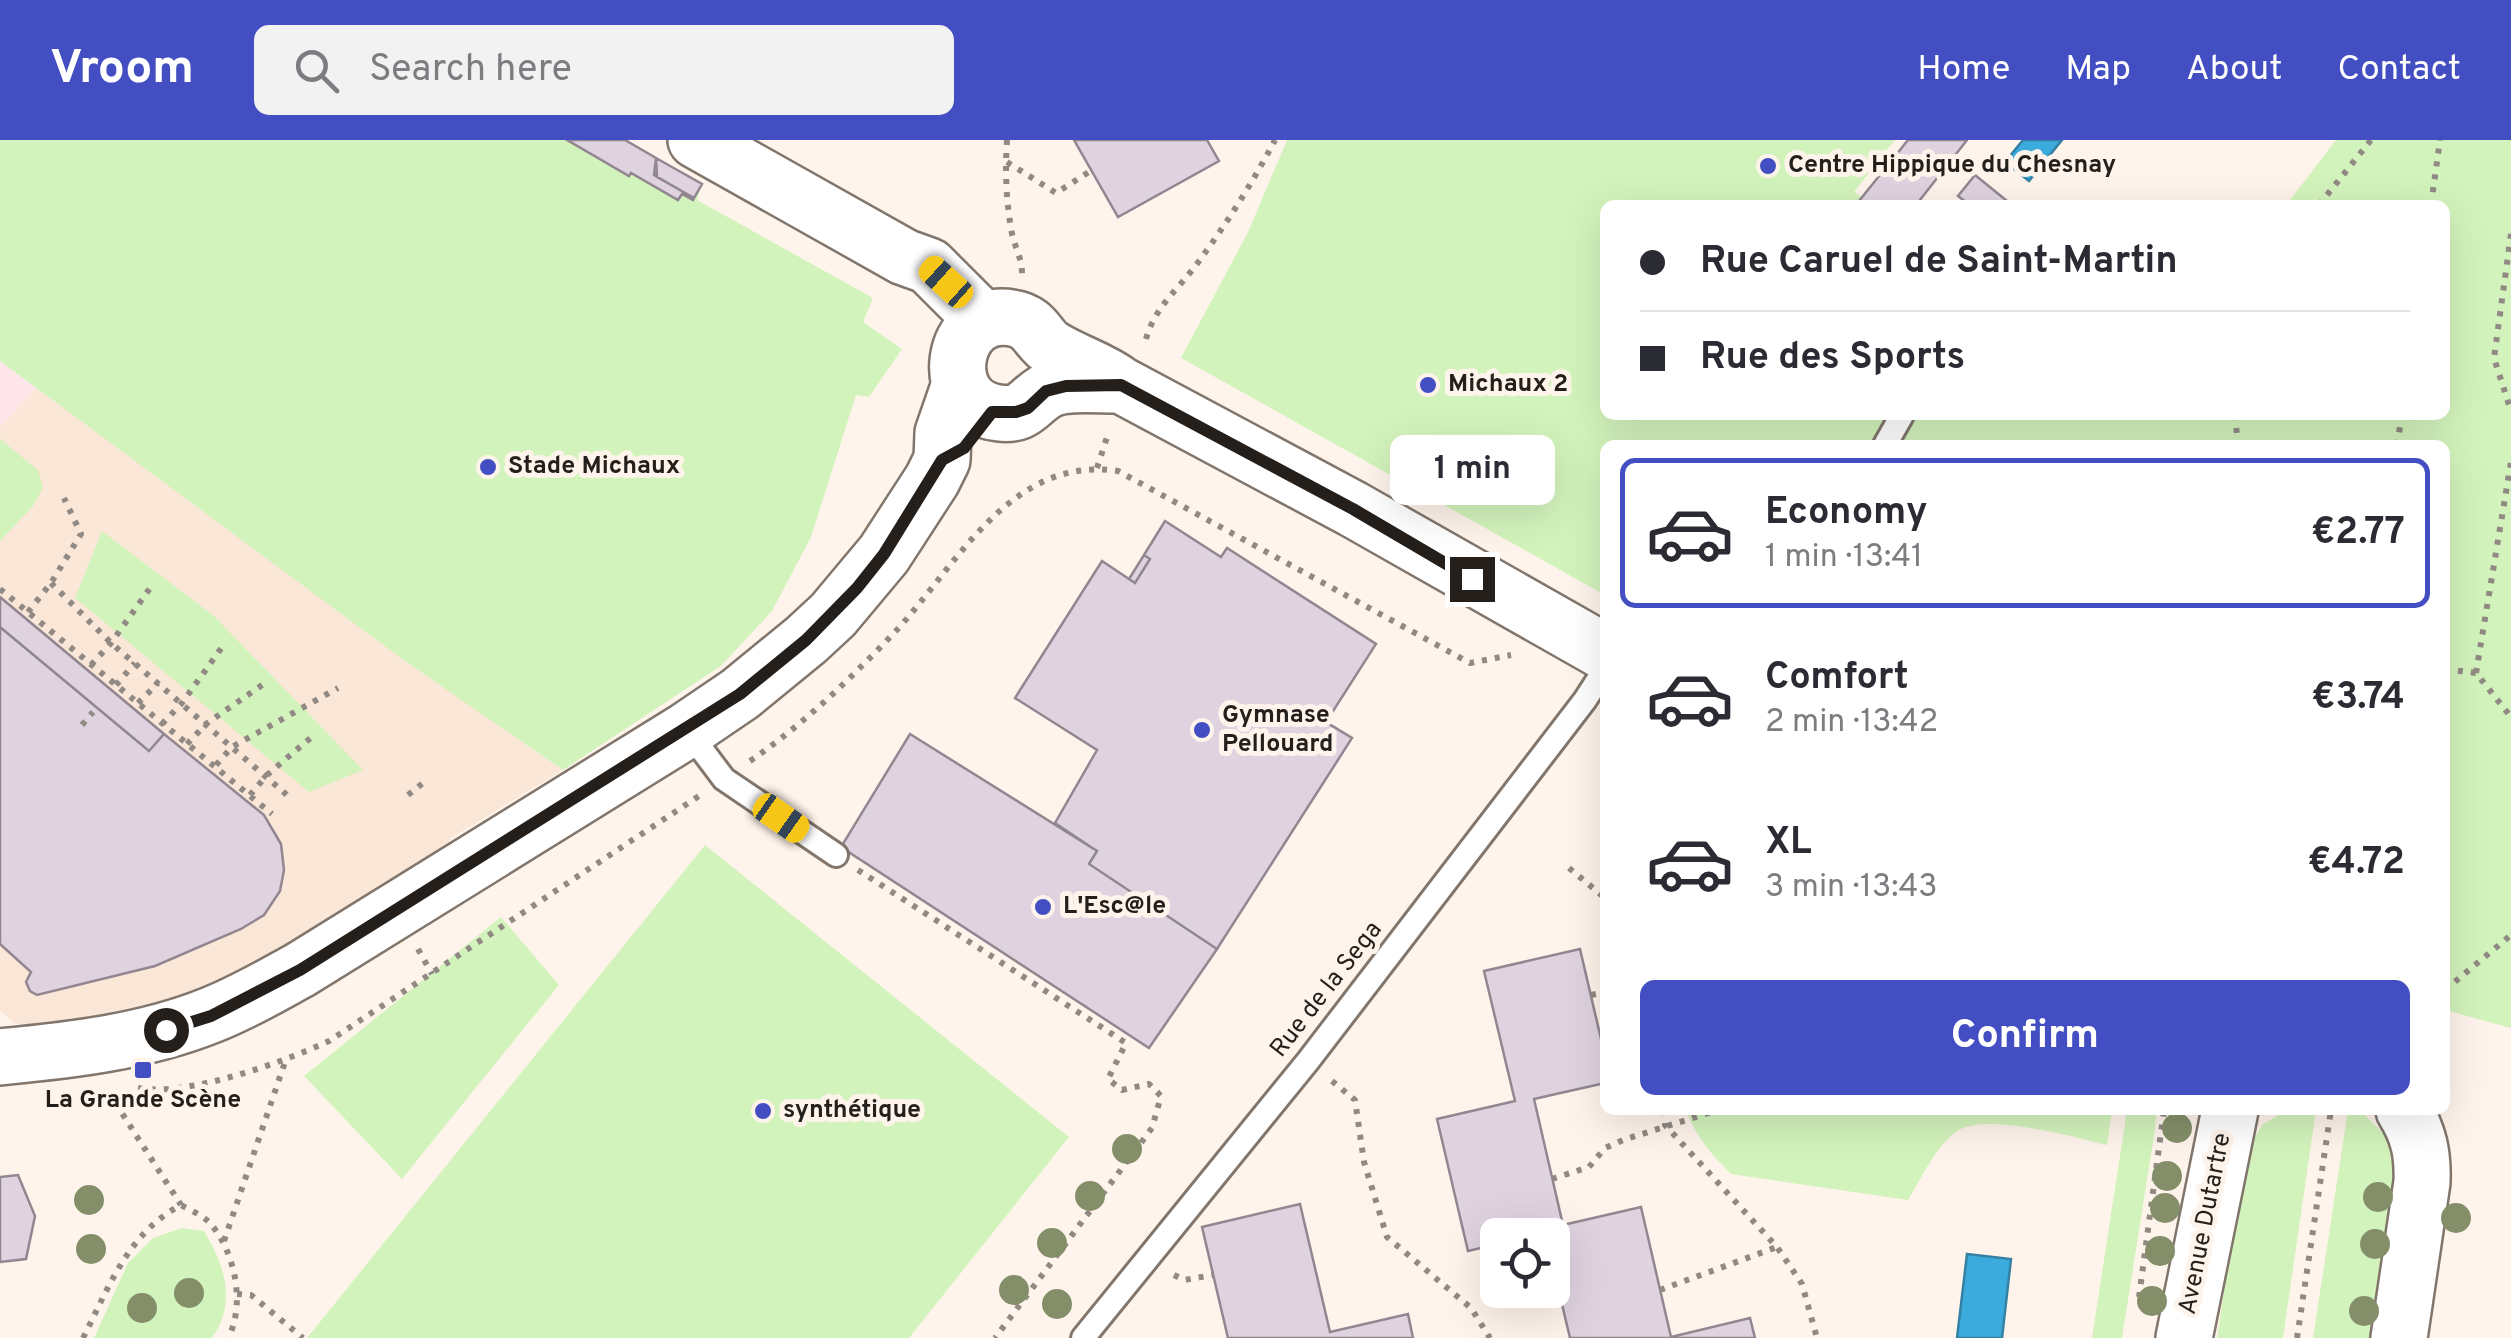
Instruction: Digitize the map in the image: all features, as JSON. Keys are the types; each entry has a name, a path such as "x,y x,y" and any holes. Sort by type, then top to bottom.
{"main road":[{"path":"696,140 904,257 929,266 1002,361 1066,386 1127,381 1600,649"},
{"path":"0,1057 134,1039 211,1016 300,970 686,730 780,664 833,615 884,554 942,460 944,434 1002,361"},
{"name":"Avenue Dutartre","path":"2184,1338 2229,1115"},
{"path":"2399,1338 2422,1182 2422,1156 2416,1130 2407,1115"}],"lane":[{"name":"Rue de la Sega","path":"1083,1338 1308,1061 1600,677"},
{"path":"686,730 724,779 836,855"}],"path":[{"path":"1002,361 1022,258 1011,233 1006,140"},
{"path":"1275,140 1196,266 1150,322 1097,468 1118,471 1470,663 1526,652"},
{"path":"2323,200 2371,140"},
{"path":"2432,200 2440,140"},
{"path":"1006,161 1056,193 1092,170"},
{"path":"2511,234 2494,358 2511,411"},
{"path":"2476,673 2511,462"},
{"path":"28,612 51,584 81,534 64,498"},
{"path":"51,584 111,643 288,795"},
{"path":"91,664 153,584"},
{"path":"0,589 272,814"},
{"path":"162,724 225,643"},
{"path":"116,684 135,663"},
{"path":"2450,670 2476,673 2511,717"},
{"path":"138,703 158,683"},
{"path":"187,744 206,724 264,683"},
{"path":"216,765 232,747 338,688"},
{"path":"82,726 93,712"},
{"path":"250,795 314,735"},
{"path":"408,795 428,779"},
{"path":"836,855 1126,1044 1108,1079 1122,1090 1150,1084 1161,1096 1152,1128 995,1338"},
{"path":"1569,868 1600,894"},
{"path":"2450,986 2511,935"},
{"path":"1590,995 1600,993"},
{"path":"1308,1061 1355,1100 1364,1162 1387,1237 1471,1308 1490,1338"},
{"path":"224,1242 285,1062"},
{"path":"112,1078 116,1104 181,1205 207,1219 224,1242 237,1294 236,1324 228,1338"},
{"path":"1664,1115 1665,1125 1777,1247 1802,1284 1817,1338"},
{"path":"1552,1180 1589,1167 1606,1148 1700,1115"},
{"path":"2139,1300 2163,1115"},
{"path":"2297,1338 2330,1115"},
{"path":"83,1338 130,1248 157,1218 181,1205"},
{"path":"1660,1290 1777,1247"},
{"path":"237,1294 250,1295 303,1338"}],"shaded area":[{"path":"0,361 36,388 0,427"},
{"path":"36,388 563,770 451,838 441,859 214,990 71,1029 14,1023 0,1011 0,427"}],"green space":[{"name":"Stade Michaux","path":"0,140 625,140 702,184 697,200 873,298 863,322 902,349 869,397 856,395 811,537 772,611 721,666 563,770 405,661 0,361"},
{"name":"Michaux 2","path":"1287,140 1895,140 1854,192 1866,200 1600,200 1600,420 1886,420 1875,440 1600,440 1600,592 1181,358 1248,232"},
{"path":"2336,140 2511,140 2511,1028 2450,1011 2450,440 1900,440 1911,420 2450,420 2450,200 2290,200"},
{"path":"0,439 38,470 43,487 34,505 0,541"},
{"path":"102,531 214,616 363,770 309,792 75,598"},
{"name":"synthétique","path":"705,845 1069,1137 909,1338 307,1338"},
{"path":"501,917 559,985 402,1179 304,1076"},
{"path":"1688,1115 2111,1115 2107,1145 2010,1125 1972,1125 1959,1130 1937,1152 1908,1200 1731,1174"},
{"path":"2126,1115 2156,1115 2122,1338 2092,1338"},
{"path":"2279,1115 2315,1115 2283,1338 2217,1338 2246,1150 2263,1124"},
{"path":"2347,1115 2365,1115 2388,1138 2401,1184 2379,1338 2313,1338"},
{"path":"182,1228 204,1231 222,1271 226,1298 220,1325 212,1338 94,1338 128,1263 153,1238"}],"water":[{"path":"2023,140 2062,140 2029,181 2005,162"},
{"path":"1967,1254 2011,1259 2002,1338 1957,1338"}],"building":[{"path":"567,140 625,140 656,158 657,177 694,198 682,194 678,200"},
{"path":"1074,140 1207,140 1219,161 1118,217"},
{"path":"1908,140 1967,140 1920,200 1860,200"},
{"path":"656,158 702,184 694,198 654,175"},
{"path":"1975,175 2006,200 1963,200 1958,196"},
{"name":"Gymnase Pellouard","path":"1165,521 1221,557 1227,548 1376,644 1326,722 1352,738 1217,949 1089,864 1097,851 1055,823 1097,750 1015,698 1102,561 1135,583 1150,559 1144,555"},
{"path":"1144,555 1150,559 1135,583 1129,579"},
{"path":"0,597 164,734 149,751 0,627"},
{"path":"0,627 149,751 164,734 264,815 281,844 284,870 280,891 264,915 155,966 37,995 30,991 26,982 31,972 0,944"},
{"name":"L'Esc@le","path":"910,734 1097,851 1089,864 1217,949 1149,1048 841,847"},
{"path":"1580,949 1600,1035 1600,1084 1534,1099 1561,1218 1480,1218 1480,1248 1468,1251 1437,1119 1515,1101 1484,971"},
{"path":"18,1175 35,1216 26,1259 0,1262 0,1177"},
{"path":"1300,1204 1330,1332 1408,1314 1413,1338 1228,1338 1202,1227"},
{"path":"1641,1207 1671,1337 1750,1318 1755,1338 1570,1338 1563,1308 1570,1308 1570,1223"}],"place":[{"name":"Centre Hippique du Chesnay","path":"1768,166"},
{"name":"Michaux 2","path":"1428,385"},
{"name":"Stade Michaux","path":"488,467"},
{"name":"Gymnase Pellouard","path":"1202,730"},
{"name":"L'Esc@le","path":"1043,907"},
{"name":"La Grande Scène","path":"143,1070"},
{"name":"synthétique","path":"763,1111"}],"route":[{"path":"166,1030 211,1016 300,970 740,694 780,664 857,588 884,554 942,460 964,448 992,412 1005,414 1028,408 1046,391 1066,386 1121,385 1353,509 1472,579"}]}
